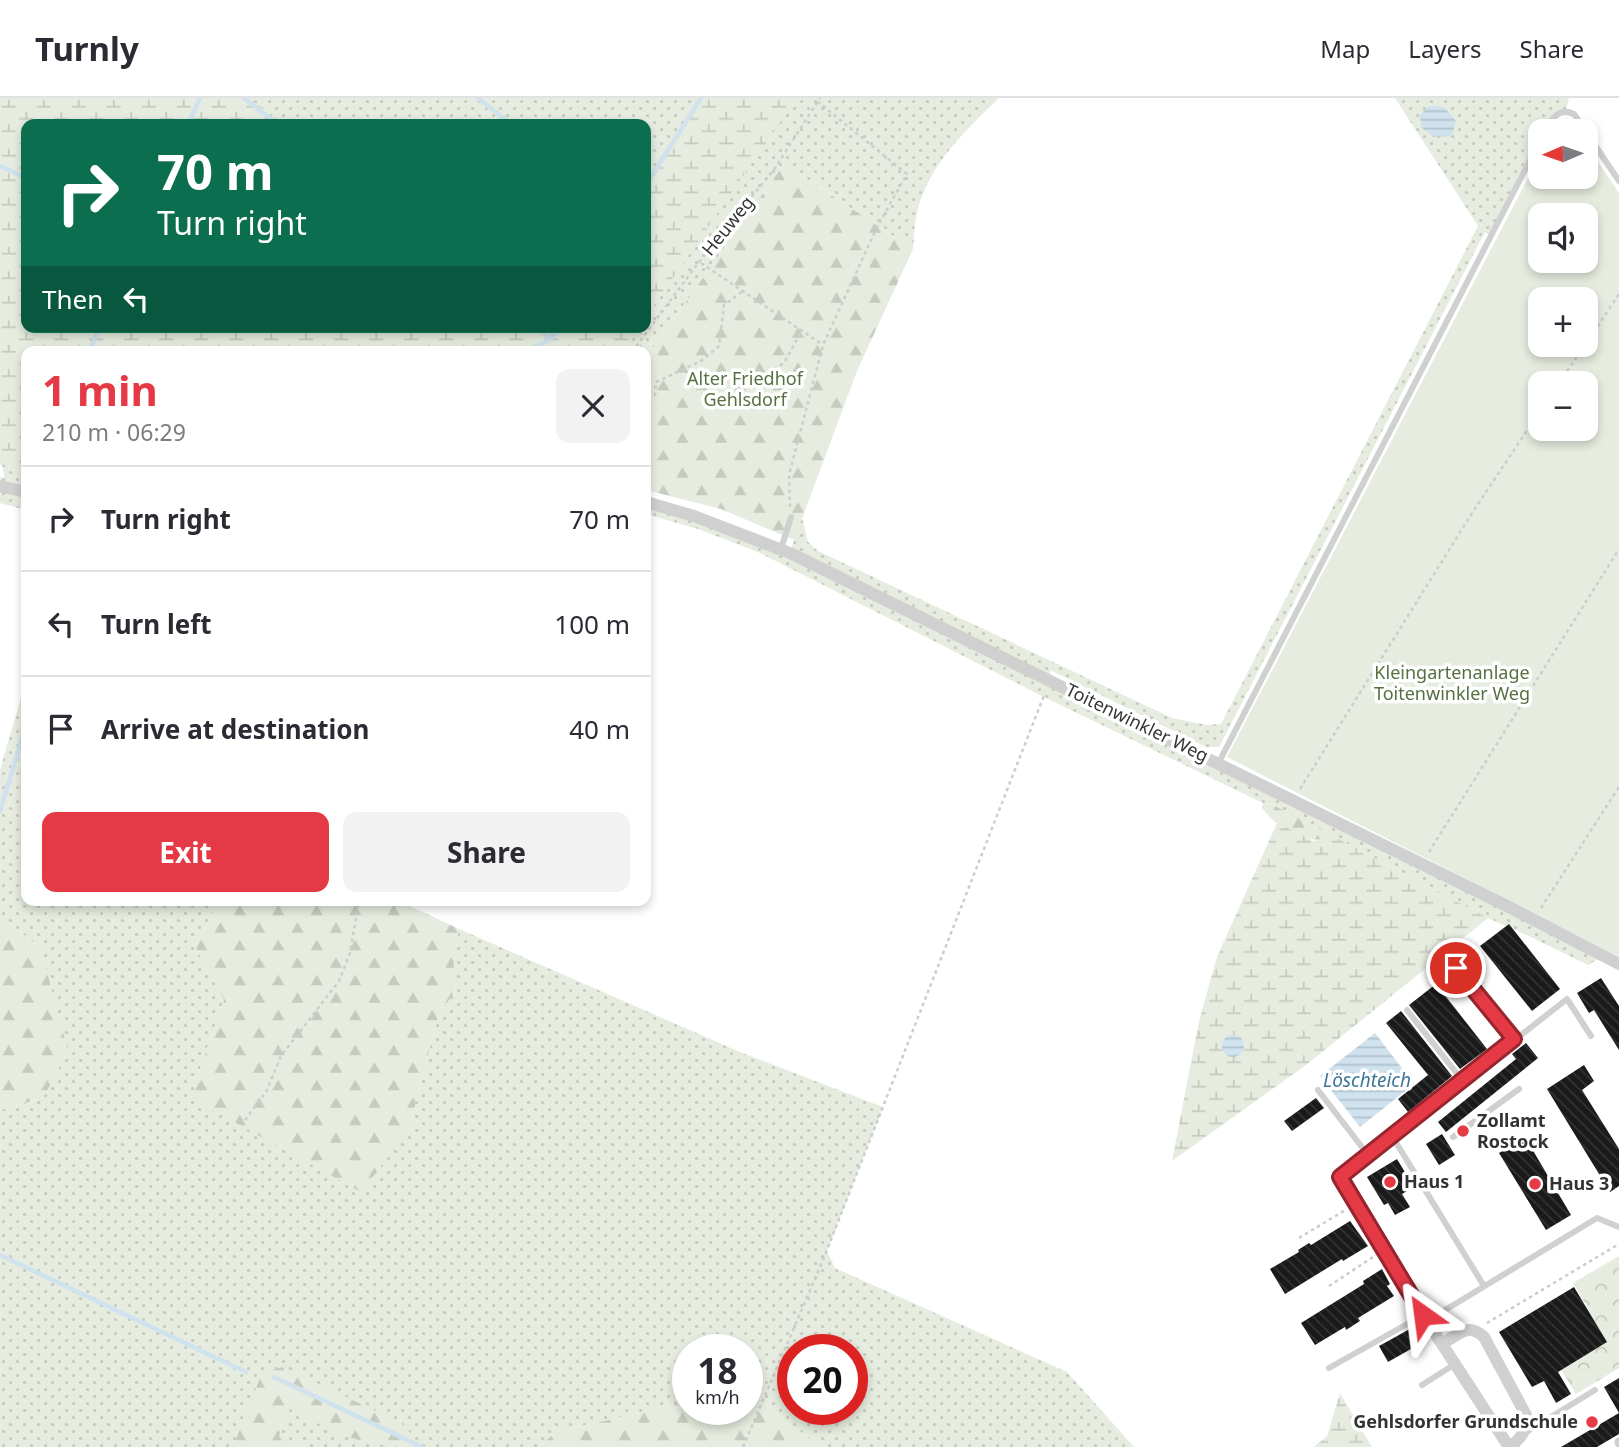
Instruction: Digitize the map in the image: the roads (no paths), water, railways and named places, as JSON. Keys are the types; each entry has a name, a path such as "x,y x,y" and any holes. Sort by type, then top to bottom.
{"street":[{"path":"0,486 21,491"},
{"name":"Toitenwinkler Weg","path":"651,503 694,516 781,549 1293,800 1619,964"},
{"path":"1425,1318 1509,1447 1523,1434 1527,1422 1524,1407 1484,1337 1476,1329 1470,1328 1443,1343"}],"lane":[{"path":"1551,119 1566,110 1577,119"},
{"path":"1598,150 1619,181"},
{"path":"1218,764 1528,164"},
{"path":"781,549 791,517"},
{"path":"1456,968 1514,1039"},
{"path":"1425,1318 1340,1177 1567,999 1591,1036"},
{"path":"1406,1010 1462,1080"},
{"path":"1452,1137 1519,1089"},
{"path":"1318,1090 1368,1155"},
{"path":"1392,1136 1485,1286"},
{"path":"1329,1368 1485,1286 1597,1218 1619,1227"},
{"path":"1422,1385 1456,1363"},
{"path":"1523,1434 1595,1390"}],"water":[{"path":"1429,106 1444,107 1456,121 1452,136 1433,137 1421,127 1420,115"},
{"name":"Löschteich","path":"1375,1033 1414,1084 1360,1127 1320,1076"},
{"path":"1233,1035 1241,1038 1244,1046 1241,1054 1233,1057 1225,1054 1222,1046 1225,1038"}],"waterway":[{"path":"190,119 200,98"},
{"path":"244,98 271,119"},
{"path":"478,98 505,119"},
{"path":"651,177 701,98"},
{"path":"0,166 21,176"},
{"path":"92,346 97,333"},
{"path":"544,333 551,339 555,333"},
{"path":"538,346 551,339"},
{"path":"0,811 21,742"},
{"path":"0,1255 246,1372"},
{"path":"274,1377 422,1447"}],"place":[{"name":"Zollamt Rostock","path":"1463,1131"},
{"name":"Haus 1","path":"1390,1182"},
{"name":"Haus 3","path":"1535,1184"},
{"name":"Gehlsdorfer Grundschule","path":"1592,1422"}],"park label":[{"name":"Alter Friedhof Gehlsdorf","path":"745,389"},
{"name":"Kleingartenanlage Toitenwinkler Weg","path":"1452,683"}]}
